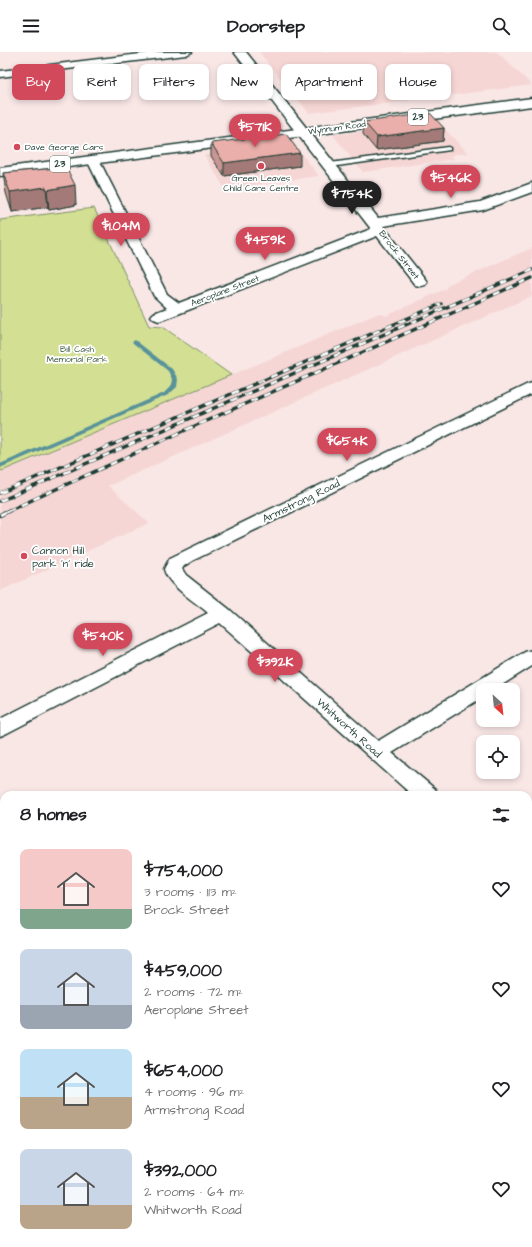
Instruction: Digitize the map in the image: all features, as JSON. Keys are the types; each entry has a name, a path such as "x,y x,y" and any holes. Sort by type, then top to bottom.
{"main road":[{"name":"Wynnum Road","path":"0,172 92,160 532,92"},
{"name":"Wynnum Road","path":"0,162 532,102"}],"street":[{"path":"0,74 186,52"},
{"name":"Brock Street","path":"240,52 420,282"},
{"path":"92,160 161,296 178,309"},
{"name":"Aeroplane Street","path":"160,316 377,227 483,206 532,187"},
{"name":"Armstrong Road","path":"177,562 532,388"},
{"name":"Whitworth Road","path":"177,562 173,569 176,576 222,614 422,791"},
{"path":"0,728 222,614"},
{"path":"377,752 532,657"}],"lane":[{"path":"330,166 448,149"}],"shaded area":[{"path":"259,52 497,52 532,85 451,95 451,64 385,64 385,100 413,100 309,113 298,100 377,100 377,64 281,64 281,79 273,69 273,64 269,64"},
{"path":"437,121 468,153 451,155 454,159 363,172 333,135"},
{"name":"Green Leaves Child Care Centre","path":"287,144 297,148 319,176 225,189 204,155"},
{"path":"532,248 532,296 108,486 149,523 0,591 0,469 3,471 379,313 386,316 445,289 449,284"}],"green space":[{"name":"Bill Cash Memorial Park","path":"94,208 149,326 163,327 231,375 2,471 0,469 0,220"}],"building":[{"path":"430,113 444,128 377,137 364,122"},
{"path":"286,134 300,153 224,163 211,143"},
{"path":"66,167 75,185 47,190 46,187 10,192 3,173"}],"waterway":[{"path":"0,466 166,394 174,387 175,379 170,370 135,342"}],"railway":[{"path":"0,501 532,270"},
{"path":"8,511 199,424 532,278"},
{"path":"0,493 441,304"},
{"path":"0,515 8,511"}],"place":[{"name":"Dave George Cars","path":"17,147"},
{"name":"Green Leaves Child Care Centre","path":"261,166"},
{"name":"Cannon Hill park 'n' ride","path":"24,556"}]}
